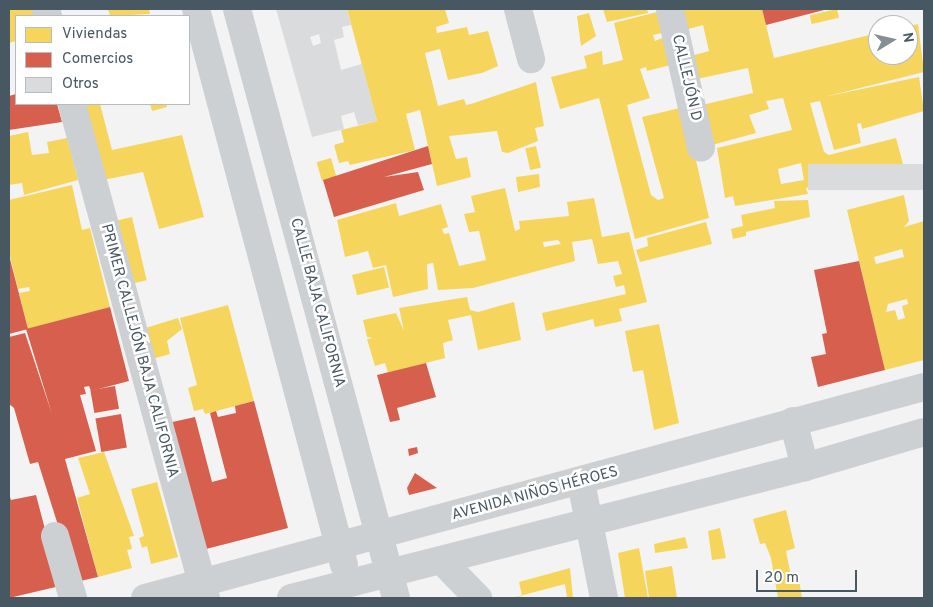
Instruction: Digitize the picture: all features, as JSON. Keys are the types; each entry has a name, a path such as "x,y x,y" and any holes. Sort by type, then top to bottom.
{"street":[{"path":"196,9 350,592"},
{"name":"CALLE BAJA CALIFORNIA","path":"237,9 393,586"},
{"path":"518,9 532,59"},
{"name":"CALLEJÓN D","path":"670,9 701,148"},
{"name":"PRIMER CALLEJÓN BAJA CALIFORNIA","path":"72,105 204,591"},
{"name":"AVENIDA NIÑOS HÉROES","path":"145,598 204,591 339,547 581,482 793,421 924,388"},
{"path":"793,421 805,467"},
{"path":"291,598 393,586 442,561 805,467 924,432"},
{"path":"581,482 604,598"},
{"path":"55,536 72,598"},
{"path":"442,561 478,598"}],"building: Viviendas":[{"path":"9,9 32,9 34,15 15,15 15,41 9,43"},
{"path":"108,9 149,9 150,14 130,15 110,15"},
{"path":"347,9 445,9 449,23 436,27 437,33 467,27 469,35 488,31 498,66 482,73 448,80 440,49 425,53 438,106 464,99 466,105 471,104 536,82 544,126 535,128 538,141 508,153 502,152 497,131 449,136 456,159 467,157 471,177 437,186 420,110 406,114 415,150 350,165 348,161 339,163 334,145 344,142 341,130 377,121"},
{"path":"603,9 647,9 648,13 607,22"},
{"path":"680,9 762,9 774,58 868,35 868,65 918,65 918,24 924,72 824,97 919,77 924,111 862,129 861,123 857,124 861,143 834,150 820,101 810,103 824,152 829,155 896,138 903,164 806,188 808,194 735,206 733,196 725,198 717,148 792,130 783,98 766,101 769,109 749,115 756,133 712,145 702,105 753,93 748,68 697,79 691,56 709,51 703,25 685,30","holes":["801,163 804,180 781,184 778,169"]},
{"path":"837,9 839,18 812,24 810,15"},
{"path":"661,11 666,32 653,35 655,41 662,38 674,64 647,71 646,67 640,69 650,98 627,105 651,195 658,200 664,198 642,117 684,107 709,218 635,239 599,98 560,109 551,77 587,68 584,56 602,51 603,65 623,60 614,23"},
{"path":"589,13 596,36 581,46 577,16"},
{"path":"78,105 100,105 112,150 182,135 204,217 159,229 143,172 98,181"},
{"path":"150,105 166,105 167,107 152,111"},
{"path":"28,132 32,155 49,153 47,142 67,138 78,180 24,195 22,183 9,185 9,136"},
{"path":"536,146 541,167 530,170 525,148"},
{"path":"331,158 336,176 322,180 317,162"},
{"path":"539,174 540,187 518,192 516,177"},
{"path":"72,185 82,230 90,228 110,307 28,329 19,293 30,291 29,287 18,289 9,252 9,200"},
{"path":"505,188 515,231 520,229 519,221 569,216 567,202 594,198 602,237 629,232 647,302 619,309 622,321 595,327 593,319 546,331 542,313 626,294 624,285 616,287 613,276 622,274 618,261 598,264 592,239 572,242 575,261 473,288 438,290 433,263 427,264 428,289 393,297 386,265 373,268 368,251 345,257 337,220 396,203 399,216 441,204 448,227 442,229 444,234 449,233 459,266 486,260 479,231 469,232 464,214 475,212 471,196","holes":["558,240 561,244 544,247 543,242"]},
{"path":"904,195 909,221 904,227 924,221 924,360 885,370 847,210","holes":["902,249 904,257 876,264 874,257","907,299 908,304 902,306 905,318 898,320 895,310 886,312 888,304"]},
{"path":"808,200 810,217 746,232 746,236 733,239 731,229 743,226 741,215 775,208 774,201"},
{"path":"132,217 147,280 124,286 110,222"},
{"path":"706,222 712,244 640,262 636,250 648,246 647,238"},
{"path":"384,267 389,287 357,295 352,275"},
{"path":"467,297 470,310 478,312 514,302 521,340 478,350 471,315 448,320 453,340 443,343 445,358 388,373 385,363 375,366 367,339 373,338 367,337 363,320 396,313 404,331 399,308"},
{"path":"228,305 254,401 205,414 203,409 194,411 188,388 197,385 180,318"},
{"path":"178,318 182,329 167,341 170,354 149,360 139,330"},
{"path":"659,324 679,423 654,430 643,370 633,372 625,331"},
{"path":"104,452 134,536 129,537 132,549 127,550 132,568 98,577 77,498 90,494 78,458"},
{"path":"157,482 178,557 151,564 147,546 142,548 139,538 144,536 131,489"},
{"path":"786,510 795,548 786,551 792,581 799,580 802,598 778,598 771,558 765,543 760,544 753,519"},
{"path":"720,528 726,558 712,560 708,531"},
{"path":"685,537 688,548 655,553 654,544"},
{"path":"639,548 648,598 625,598 618,553"},
{"path":"672,566 677,598 649,598 645,571"},
{"path":"570,568 573,598 567,598 565,584 522,595 519,582"}],"building: Comercios":[{"path":"762,9 828,9 766,25"},
{"path":"15,94 15,105 57,105 62,122 9,130 9,96"},
{"path":"428,146 432,164 384,177 418,172 424,190 334,217 323,180"},
{"path":"9,255 28,329 9,334"},
{"path":"859,261 885,370 818,387 811,357 826,354 822,334 827,333 814,270"},
{"path":"110,307 129,381 91,391 89,386 84,387 86,394 80,395 96,451 65,459 98,577 76,582 38,462 30,464 14,408 9,404 9,337 25,333 52,414 26,329"},
{"path":"426,363 436,397 397,408 400,420 390,422 377,375"},
{"path":"115,386 119,409 94,413 90,390"},
{"path":"254,401 288,528 202,550 168,423 195,417 212,482 227,478 210,413 216,411 218,417 236,413 235,406"},
{"path":"121,414 127,447 101,452 95,419"},
{"path":"417,447 418,453 409,456 408,449"},
{"path":"415,473 437,488 409,495 407,488"},
{"path":"9,495 11,500 36,495 60,586 9,598"}],"building: Otros":[{"path":"276,9 347,9 351,25 342,27 344,37 334,40 341,70 362,64 377,121 358,125 354,112 341,116 344,129 312,137","holes":["319,34 321,43 313,46 310,37"]},
{"path":"808,164 924,164 924,190 808,190"}]}
